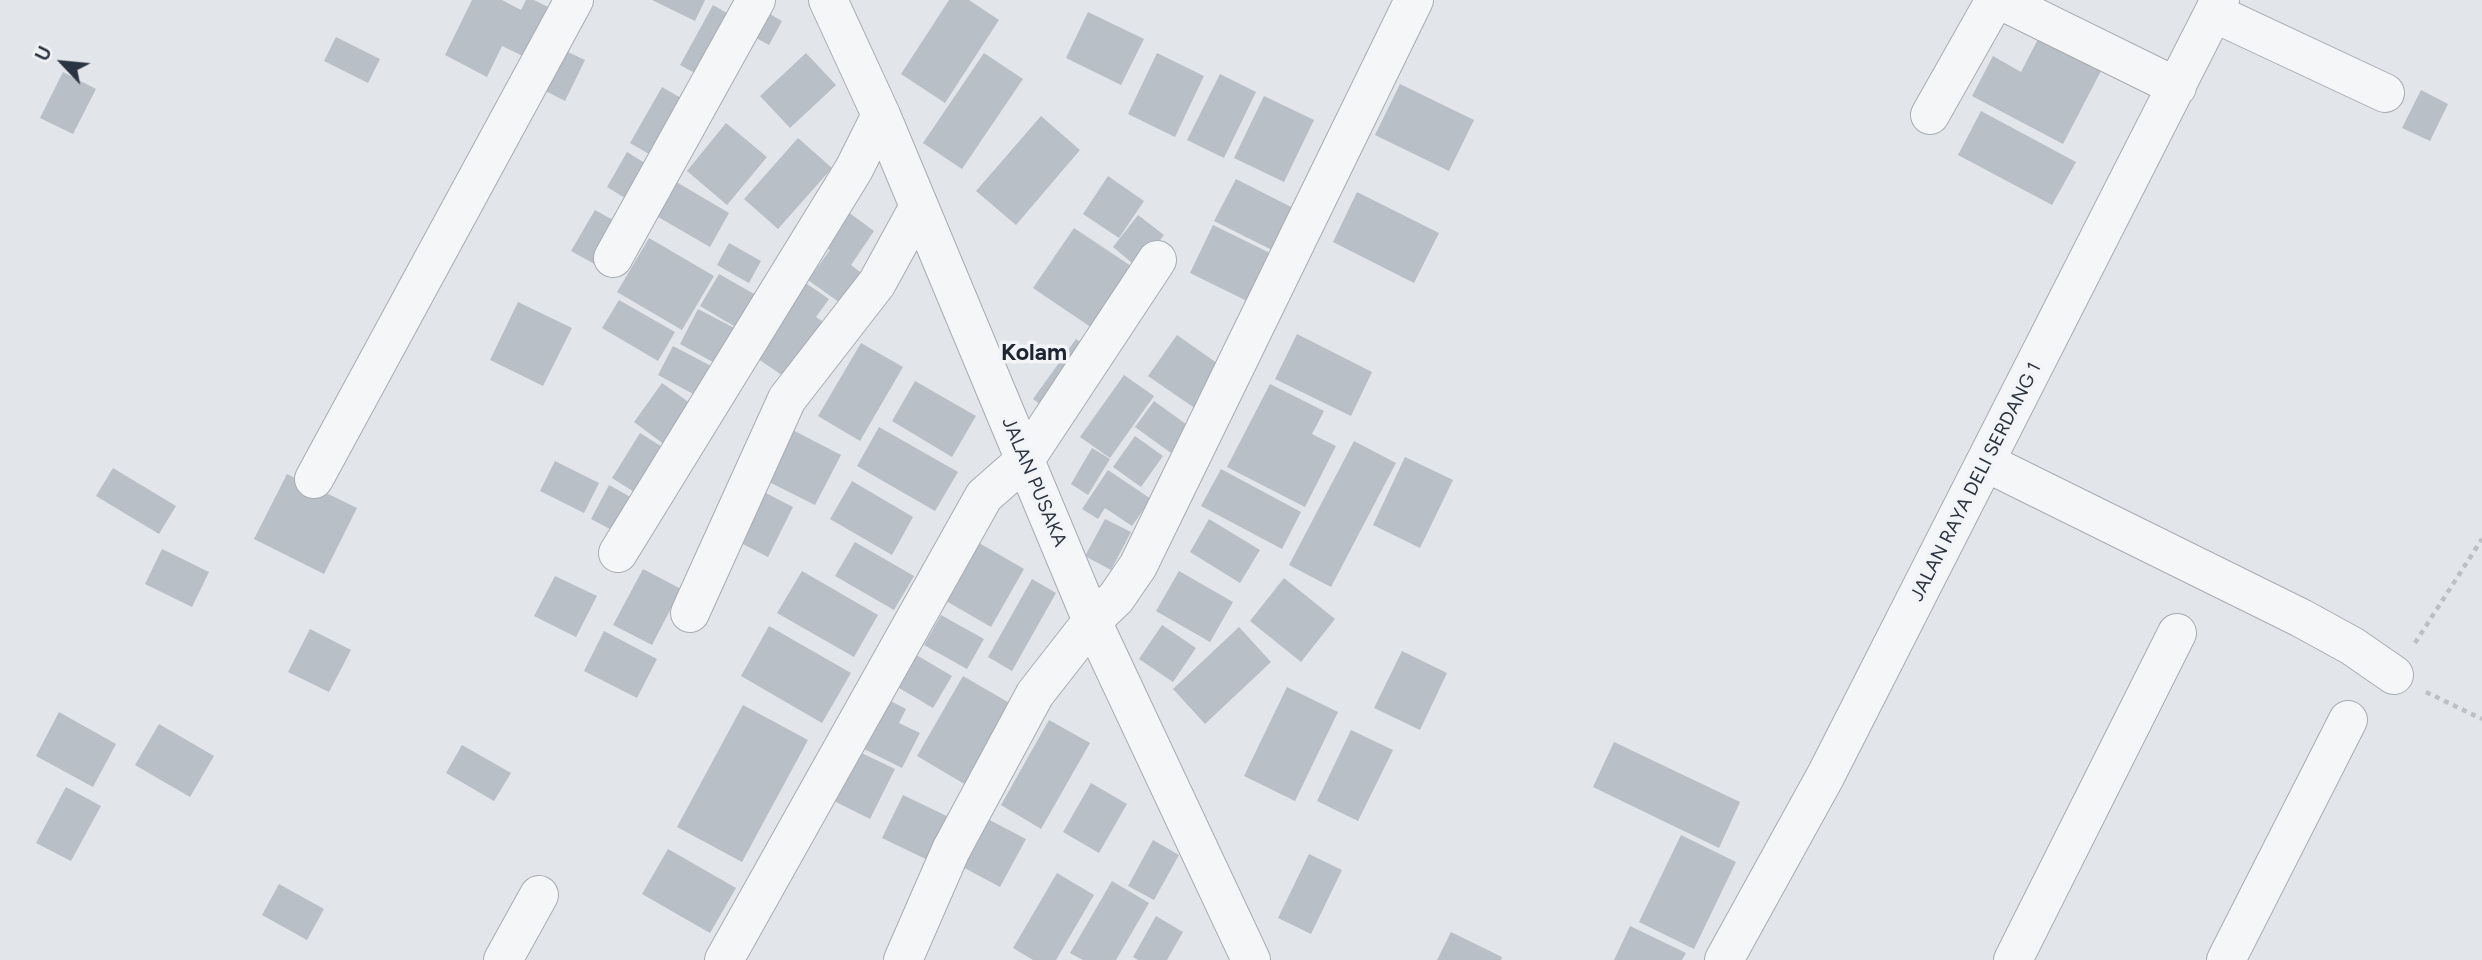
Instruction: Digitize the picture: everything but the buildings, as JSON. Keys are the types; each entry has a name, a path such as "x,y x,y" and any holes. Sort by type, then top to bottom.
{"street":[{"path":"314,479 574,0"},
{"path":"613,258 756,0"},
{"name":"JALAN PUSAKA","path":"828,0 881,115 1092,621 1251,960"},
{"path":"903,960 951,849 1035,694 1092,621 1116,598 1138,566 1414,0"},
{"path":"1930,115 1994,0"},
{"path":"2000,0 2177,87"},
{"path":"2217,6 2385,93"},
{"name":"JALAN RAYA DELI SERDANG 1","path":"1724,960 1826,775 1987,463 2217,6"},
{"path":"618,553 854,169 881,115"},
{"path":"690,613 787,399 877,283 918,208"},
{"path":"724,960 984,496 1025,460 1157,260"},
{"path":"1987,463 2290,612 2352,646 2394,676"},
{"path":"2018,958 2177,633"},
{"path":"2226,960 2348,720"},
{"path":"503,960 539,895"}],"path":[{"path":"2482,539 2394,676 2482,719"}],"district":[{"name":"Kolam","path":"1034,353"}]}
